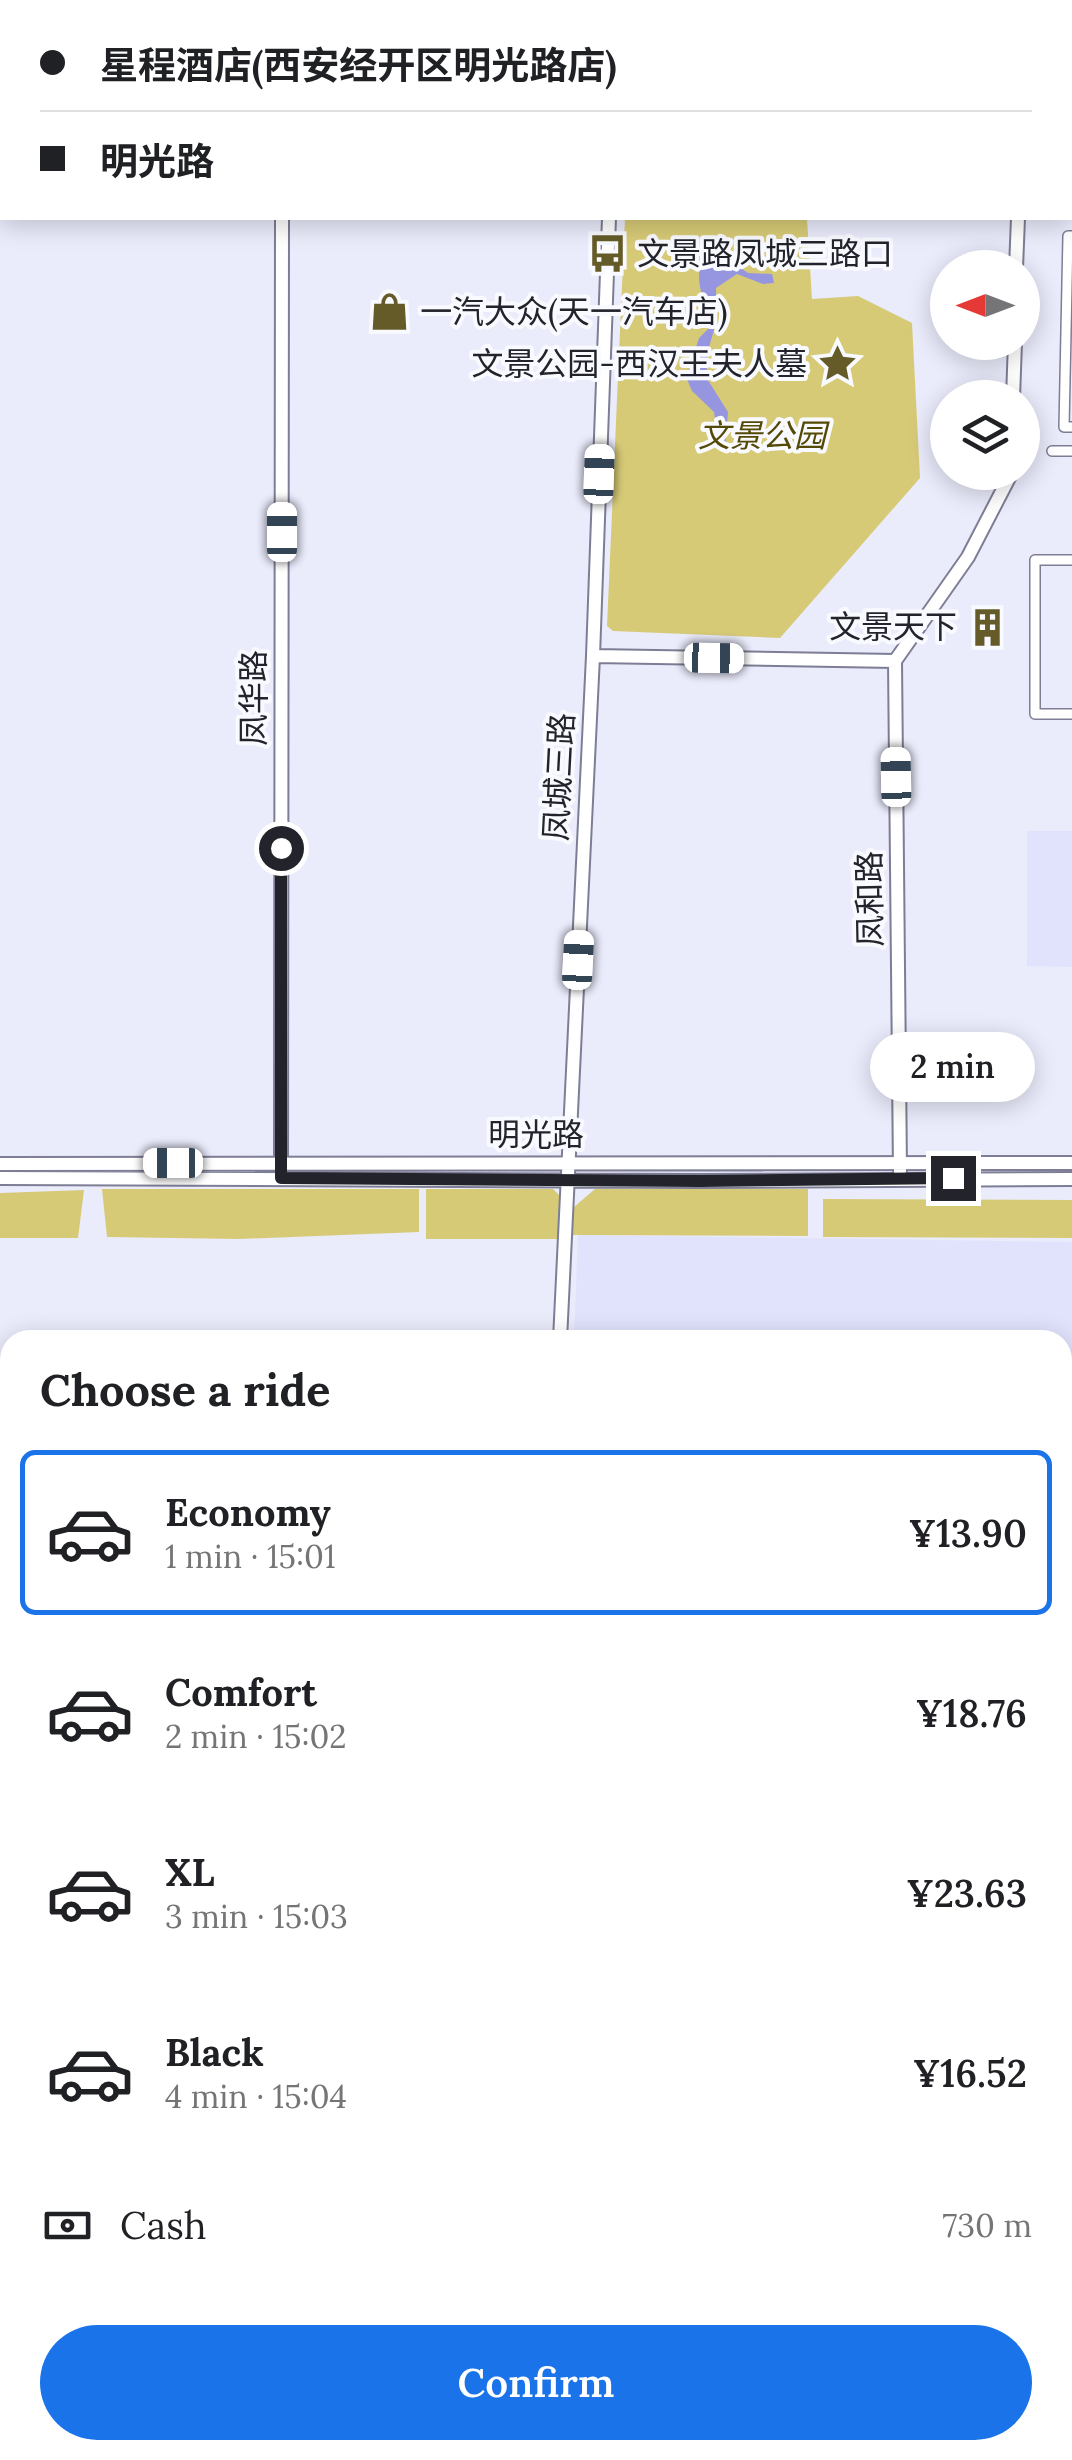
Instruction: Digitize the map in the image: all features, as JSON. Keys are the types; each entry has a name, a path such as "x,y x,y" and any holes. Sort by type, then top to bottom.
{"street":[{"name":"凤华路","path":"281,1178 282,220"},
{"name":"凤城三路","path":"560,1330 593,656 609,220"},
{"path":"1017,250 1018,220"},
{"path":"1072,236 1068,236 1064,427 1072,427"},
{"path":"1052,450 1072,451"},
{"path":"593,656 895,661 968,556 1003,490"},
{"path":"1072,560 1035,560 1035,714 1072,714"},
{"name":"凤和路","path":"895,661 900,1171"},
{"name":"明光路","path":"0,1164 568,1162 1072,1178"},
{"name":"明光路","path":"0,1178 567,1180 1072,1163"}],"shaded area":[{"path":"1027,831 1072,831 1072,967 1027,966"},
{"path":"578,1235 1072,1242 1072,1330 574,1330"}],"green space":[{"name":"文景公园","path":"625,220 807,220 812,299 858,296 912,323 920,478 780,638 613,631 607,626"},
{"path":"102,1189 419,1189 419,1232 239,1239 107,1237"},
{"path":"426,1189 553,1189 563,1199 561,1239 426,1239"},
{"path":"595,1189 808,1189 808,1236 572,1235 574,1207"},
{"path":"84,1190 78,1238 0,1238 0,1193"},
{"path":"823,1199 1072,1200 1072,1238 823,1237"}],"water":[{"path":"714,250 748,273 772,274 774,283 763,284 737,274 716,288 717,320 706,377 728,412 722,451 714,412 692,391 686,377 699,338 711,326 699,271 701,260"}],"place":[{"name":"文景路凤城三路口","path":"607,254"},
{"name":"一汽大众(天一汽车店)","path":"390,312"},
{"name":"文景公园-西汉王夫人墓","path":"837,364"},
{"name":"文景天下","path":"987,627"}],"route":[{"path":"281,848 281,1178 953,1178"}]}
